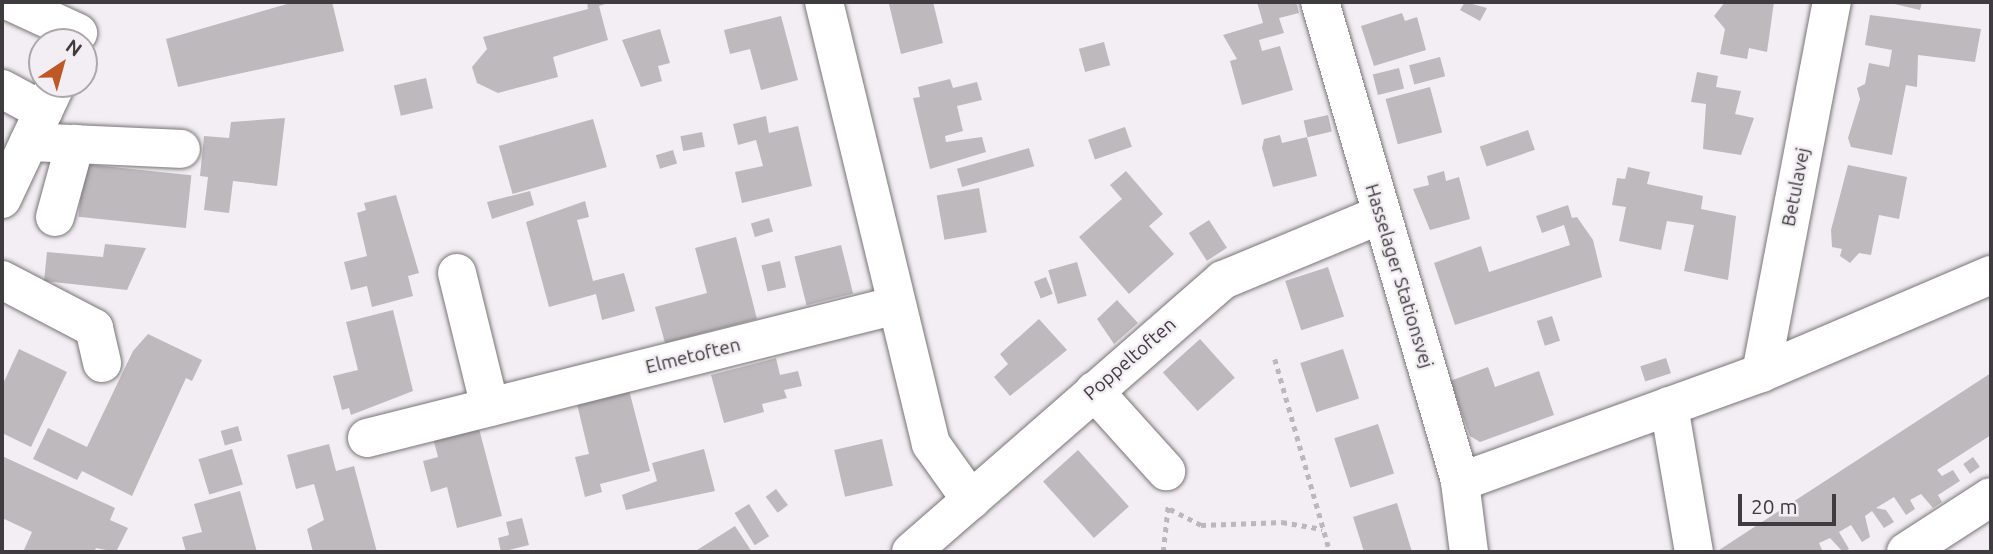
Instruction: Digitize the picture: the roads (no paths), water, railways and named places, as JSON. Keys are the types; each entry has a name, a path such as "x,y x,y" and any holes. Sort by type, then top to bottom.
{"street":[{"path":"11,2 79,25"},
{"path":"824,2 931,444 971,500"},
{"name":"Hasselager Stationsvej","path":"1320,2 1460,482 1469,552"},
{"name":"Betulavej","path":"1761,373 1832,2"},
{"path":"2,79 2,89 43,112 75,144 181,149"},
{"path":"2,198 43,112"},
{"path":"55,217 75,144"},
{"name":"Poppeltoften","path":"914,551 1223,280 1380,215"},
{"path":"457,273 490,407"},
{"path":"1460,482 1761,373 1991,275"},
{"path":"2,280 94,328 102,363"},
{"name":"Elmetoften","path":"367,438 897,304"},
{"path":"1094,391 1166,471"},
{"path":"1669,406 1694,552"},
{"path":"1906,552 1991,497"}]}
